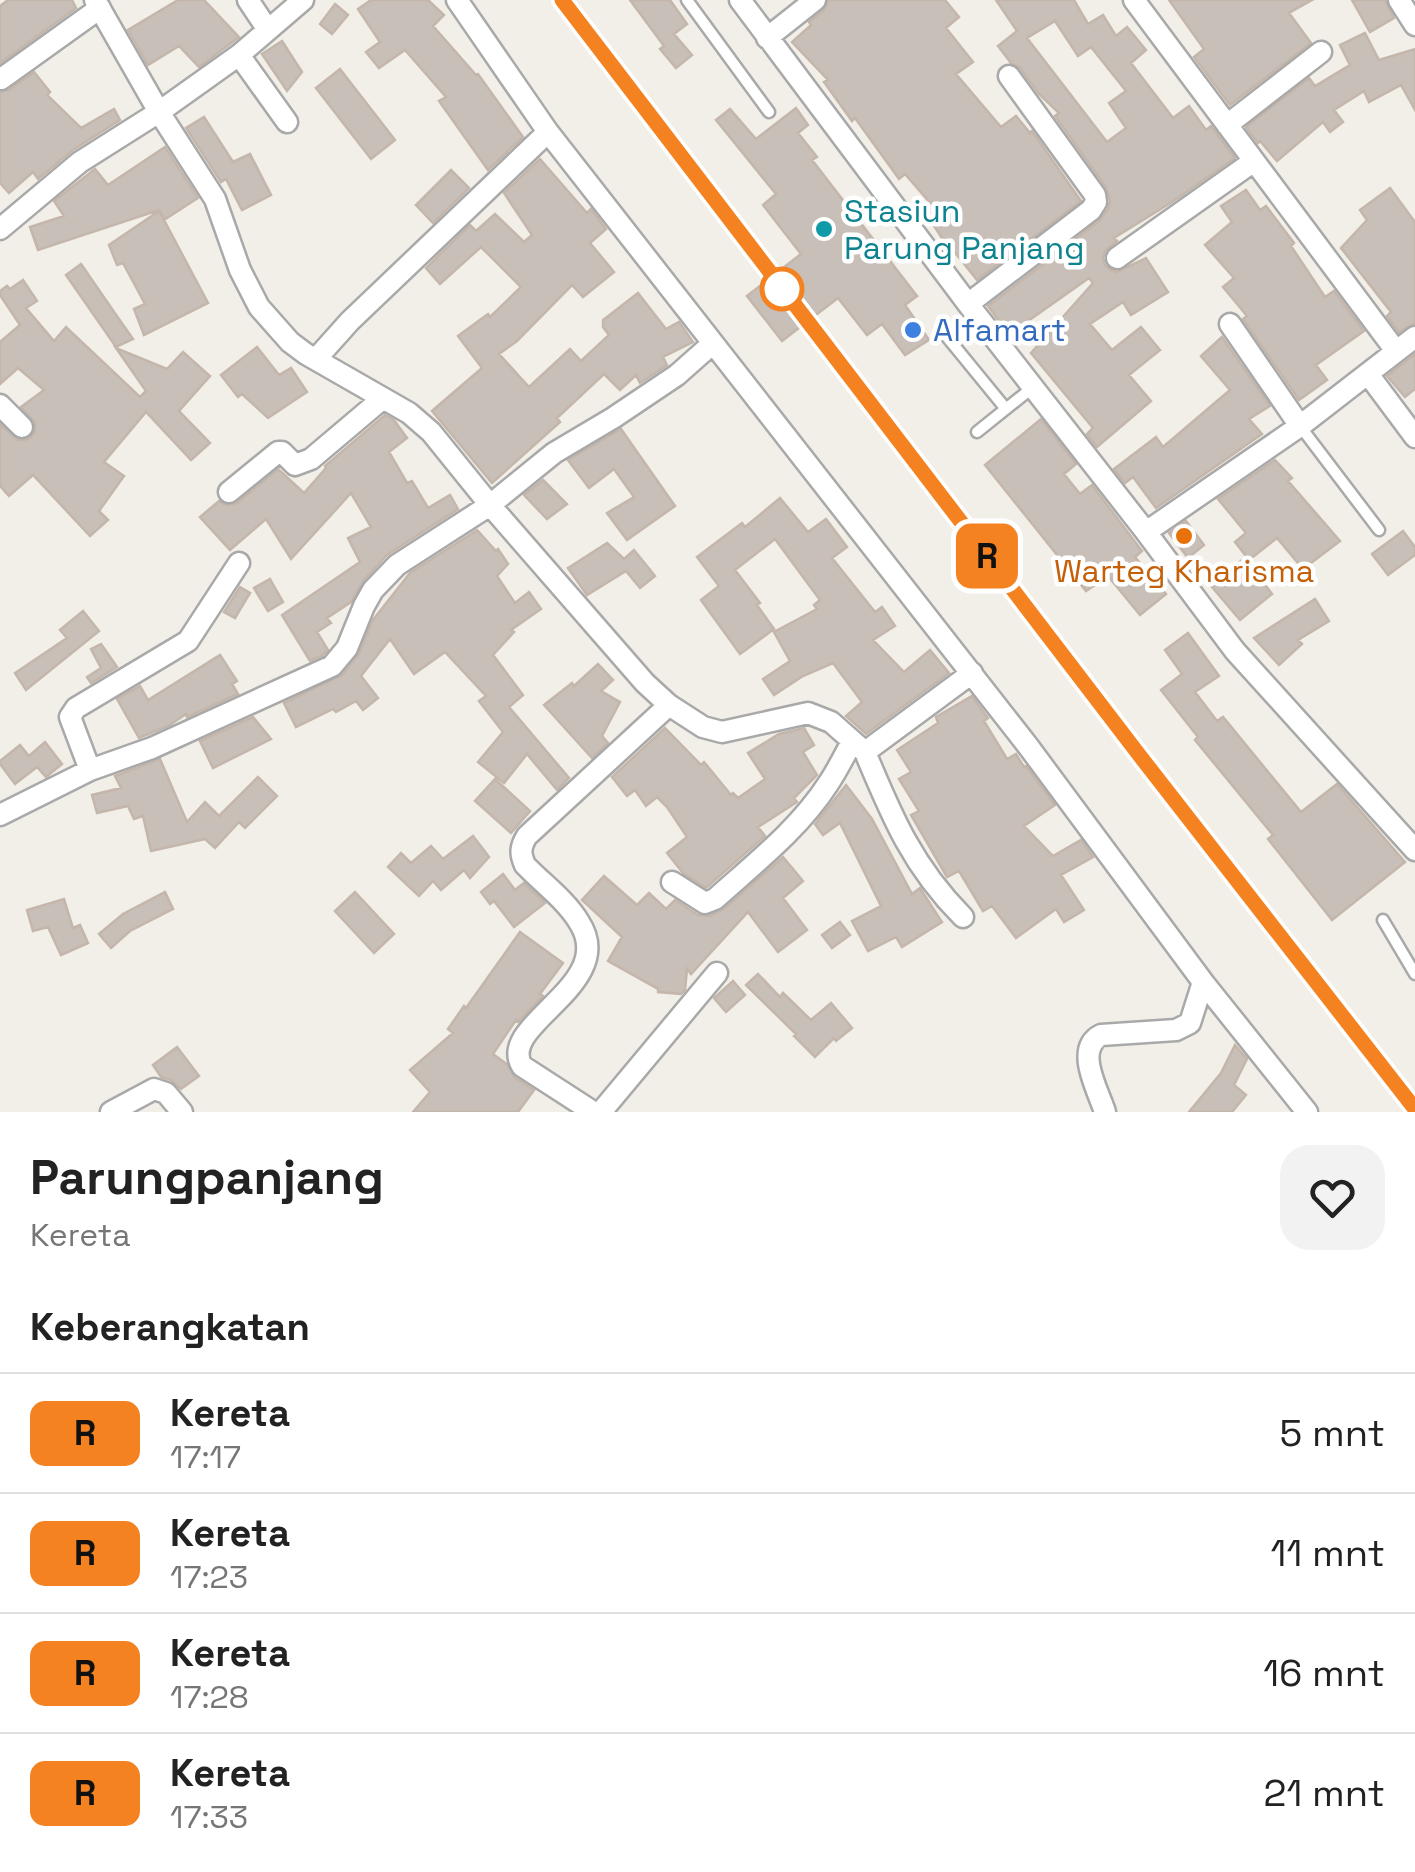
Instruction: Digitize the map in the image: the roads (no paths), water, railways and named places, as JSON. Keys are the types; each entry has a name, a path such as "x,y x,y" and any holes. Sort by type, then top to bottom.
{"street":[{"path":"248,0 268,30"},
{"path":"0,229 80,162 239,55 303,0"},
{"path":"457,0 548,132 972,673 1203,982 1306,1112"},
{"path":"740,0 1236,651 1415,850"},
{"path":"768,38 815,0"},
{"path":"1134,0 1396,351"},
{"path":"1399,0 1415,25"},
{"path":"1,79 98,4 159,112 215,199 240,270 258,307 290,342 409,413 430,432 645,684 669,705 722,732 808,713 831,722 858,747 915,860 964,917"},
{"path":"1227,125 1321,52"},
{"path":"239,55 287,122"},
{"path":"968,304 1091,210 1096,202 1095,195 1010,76"},
{"path":"316,358 548,132"},
{"path":"1117,258 1254,161"},
{"path":"1230,324 1300,426"},
{"path":"1146,532 1300,426 1415,337"},
{"path":"0,816 90,770 152,748 332,666 347,648 373,590 397,565 490,505 554,454 677,376 712,344"},
{"path":"1368,374 1415,438"},
{"path":"229,492 278,452 295,464 311,458 382,399"},
{"path":"0,406 22,427"},
{"path":"90,770 70,717 76,708 188,641 239,563"},
{"path":"672,882 705,903 715,899 805,814 858,747 972,673"},
{"path":"593,1112 522,1066 518,1059 518,1048 583,968 589,950 580,922 525,865 520,855 522,844 669,705"},
{"path":"601,1112 717,973"},
{"path":"1105,1112 1087,1057 1094,1038 1183,1027 1190,1022 1203,982"},
{"path":"111,1112 154,1090 166,1093 182,1112"}],"lane":[{"path":"687,0 769,112"},
{"path":"943,332 1006,410"},
{"path":"977,432 1033,388"},
{"path":"1300,426 1378,530"},
{"path":"1384,920 1415,974"}],"railway":[{"path":"562,0 1415,1109"}],"train":[{"name":"R","path":"562,0 1415,1109"}],"place":[{"name":"Stasiun Parung Panjang","path":"824,229"},
{"name":"Alfamart","path":"913,330"},
{"name":"Warteg Kharisma","path":"1184,536"}]}
